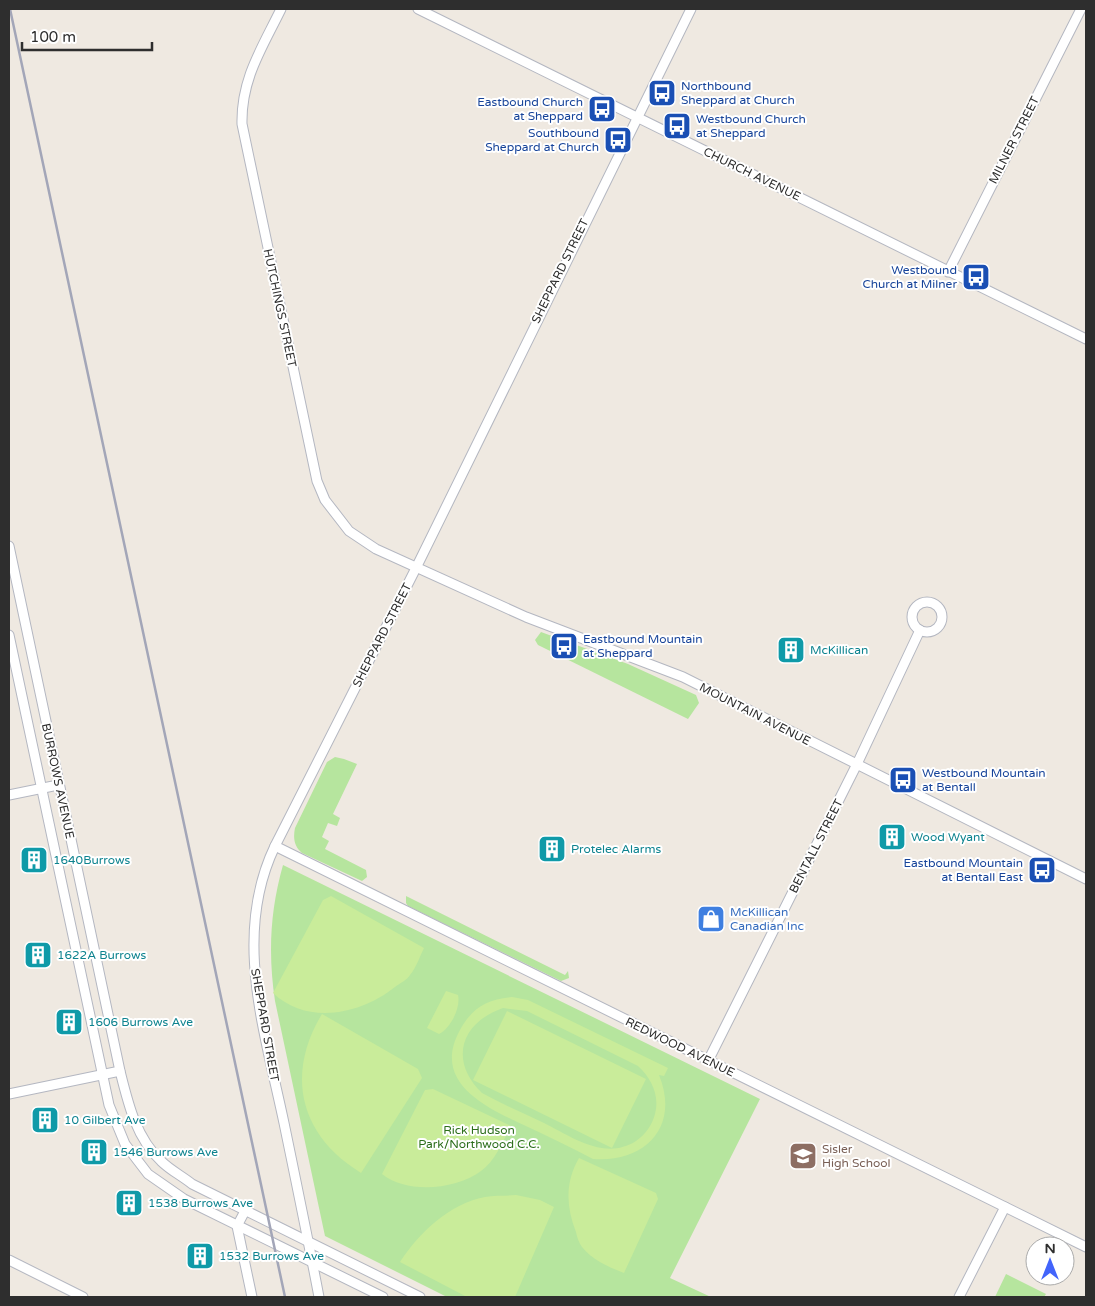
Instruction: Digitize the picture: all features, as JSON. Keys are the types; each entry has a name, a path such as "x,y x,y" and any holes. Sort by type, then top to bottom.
{"street":[{"name":"HUTCHINGS STREET","path":"281,9 248,78 242,100 242,124 317,481 325,500 349,531 376,549 416,568"},
{"name":"CHURCH AVENUE","path":"418,9 1086,339"},
{"name":"SHEPPARD STREET","path":"319,1297 254,976 253,938 259,888 275,846 416,568 691,9"},
{"name":"MILNER STREET","path":"948,272 1081,9"},
{"name":"BURROWS AVENUE","path":"9,546 120,1071 128,1104 141,1134 160,1160 192,1184 420,1297"},
{"name":"MOUNTAIN AVENUE","path":"416,568 526,617 683,678 1086,879"},
{"name":"BENTALL STREET","path":"708,1061 857,764 920,630"},
{"name":"BURROWS AVENUE","path":"9,635 102,1075 109,1105 125,1144 148,1174 184,1199 382,1297"},
{"path":"9,796 58,785"},
{"name":"REDWOOD AVENUE","path":"275,846 1086,1247"},
{"path":"9,1094 120,1071"},
{"path":"959,1297 1005,1207"},
{"path":"245,1211 237,1226 252,1297"},
{"path":"9,1260 84,1297"}],"green space":[{"path":"541,632 628,664 696,695 699,703 688,719 538,645 535,640"},
{"path":"335,757 357,764 333,814 340,818 337,826 328,823 322,837 329,841 325,849 366,870 367,877 362,881 302,853 297,848 295,842 295,828 327,762"},
{"name":"Rick Hudson Park/Northwood C.C.","path":"283,865 760,1099 670,1278 711,1297 447,1297 325,1236 273,984 271,949 273,916"},
{"path":"331,896 424,948 409,977 381,996 367,1004 351,1009 318,1013 302,1010 287,1003 273,993 323,900"},
{"path":"406,896 565,975 568,971 569,978 561,981 408,906"},
{"path":"446,991 458,995 458,1006 451,1023 439,1034 427,1028"},
{"path":"512,997 528,1000 668,1068 664,1076 659,1075 664,1093 665,1110 661,1125 654,1138 643,1148 629,1155 612,1159 593,1159 497,1112 468,1092 458,1080 453,1065 453,1049 460,1030 475,1010 503,998","holes":["503,1008 527,1011 638,1066 643,1071 653,1087 656,1107 650,1126 640,1138 624,1147 612,1149 589,1145 482,1093 472,1081 465,1068 464,1044 469,1033 477,1023"]},
{"path":"507,1011 646,1079 612,1148 473,1080"},
{"path":"322,1014 418,1069 422,1078 361,1173 340,1158 324,1141 312,1123 305,1102 302,1081 304,1059 311,1037"},
{"path":"433,1089 511,1126 490,1162 481,1171 445,1186 417,1187 404,1185 382,1174 425,1090"},
{"path":"579,1158 656,1193 658,1199 624,1273 607,1266 591,1256 578,1240 570,1213 568,1195 571,1176"},
{"path":"516,1195 540,1200 554,1207 515,1297 467,1297 400,1262 416,1241 436,1221 459,1206 485,1197"},
{"path":"1006,1274 1025,1284 1025,1286 1030,1286 1046,1294 1044,1297 995,1297"}],"railway":[{"path":"10,9 285,1297"}],"place":[{"name":"Northbound Sheppard at Church","path":"662,93"},
{"name":"Eastbound Church at Sheppard","path":"602,109"},
{"name":"Westbound Church at Sheppard","path":"677,126"},
{"name":"Southbound Sheppard at Church","path":"618,140"},
{"name":"Westbound Church at Milner","path":"976,277"},
{"name":"Eastbound Mountain at Sheppard","path":"564,646"},
{"name":"McKillican","path":"791,650"},
{"name":"Westbound Mountain at Bentall","path":"903,780"},
{"name":"Wood Wyant","path":"892,837"},
{"name":"Protelec Alarms","path":"552,849"},
{"name":"1640Burrows","path":"34,860"},
{"name":"Eastbound Mountain at Bentall East","path":"1042,870"},
{"name":"McKillican Canadian Inc","path":"711,919"},
{"name":"1622A Burrows","path":"38,955"},
{"name":"1606 Burrows Ave","path":"69,1022"},
{"name":"10 Gilbert Ave","path":"45,1120"},
{"name":"1546 Burrows Ave","path":"94,1152"},
{"name":"Sisler High School","path":"803,1156"},
{"name":"1538 Burrows Ave","path":"129,1203"},
{"name":"1532 Burrows Ave","path":"200,1256"}]}
